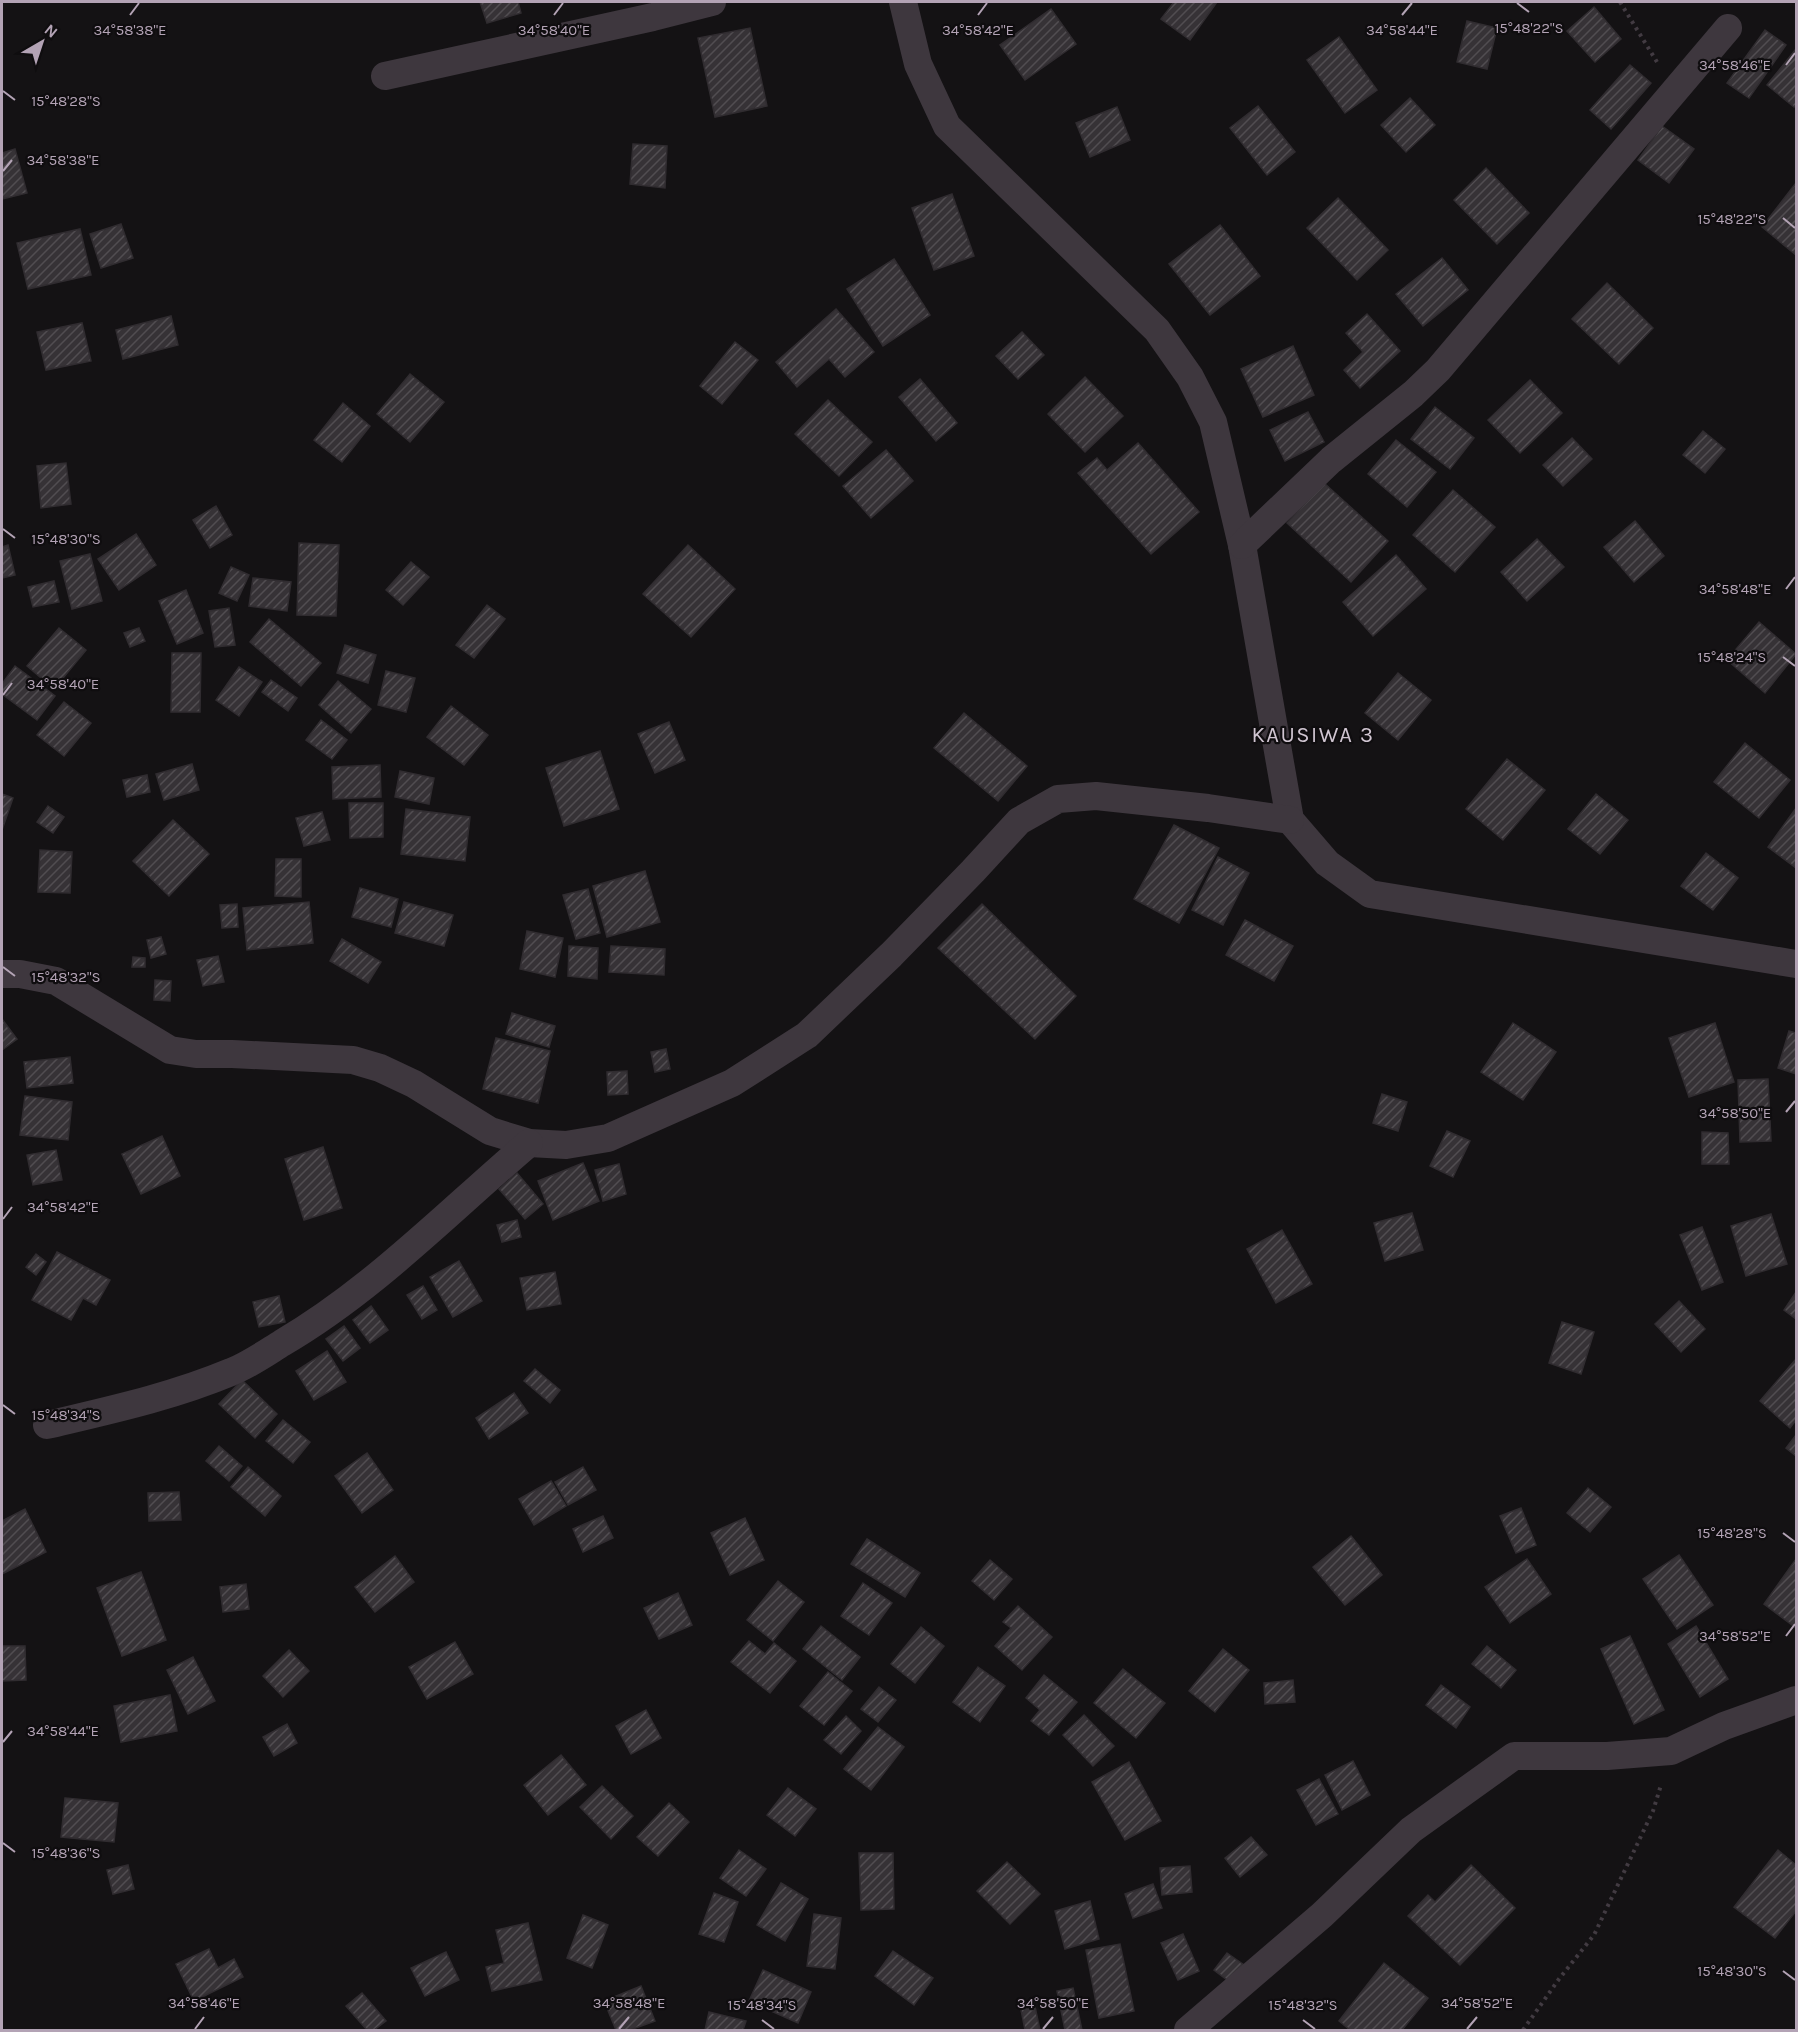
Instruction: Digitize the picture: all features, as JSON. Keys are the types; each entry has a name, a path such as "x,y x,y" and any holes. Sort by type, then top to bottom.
{"street":[{"path":"385,76 712,2"},
{"path":"903,2 918,64 946,126 1157,330 1190,377 1212,422 1242,546 1290,820 1327,863 1370,894 1797,964"},
{"path":"1242,546 1331,460 1413,394 1438,370 1728,28"},
{"path":"2,974 20,974 56,981 170,1050 196,1054 353,1060 380,1068 414,1084 490,1131 528,1143 566,1145 608,1138 732,1083 807,1035 899,946 1019,821 1058,799 1095,796 1208,808 1290,820"},
{"path":"47,1425 166,1397 232,1372 312,1326 405,1254 528,1143"},
{"path":"1188,2031 1322,1915 1411,1830 1514,1756 1606,1756 1671,1751 1724,1726 1797,1700"}],"path":[{"path":"1620,2 1675,90"},
{"path":"1523,2031 1559,1979 1594,1935 1653,1811 1671,1751"}],"building":[{"path":"480,2 518,2 521,13 487,23"},
{"path":"1174,2 1217,2 1190,40 1161,19"},
{"path":"1594,7 1621,39 1595,62 1567,31"},
{"path":"1051,9 1076,44 1025,80 1000,45"},
{"path":"1467,21 1497,28 1487,69 1457,62"},
{"path":"750,28 767,106 715,117 698,38"},
{"path":"1765,30 1786,45 1749,98 1727,83"},
{"path":"1339,37 1377,90 1345,113 1307,60"},
{"path":"1796,49 1796,105 1794,107 1767,85"},
{"path":"1630,65 1651,83 1611,129 1590,110"},
{"path":"1410,98 1435,125 1406,152 1381,125"},
{"path":"1258,106 1295,152 1267,175 1230,128"},
{"path":"1117,107 1130,140 1090,157 1076,123"},
{"path":"1662,126 1694,149 1669,183 1638,160"},
{"path":"633,144 667,146 665,188 630,184"},
{"path":"15,149 27,193 2,199 2,153"},
{"path":"1486,168 1529,213 1497,244 1454,200"},
{"path":"1796,183 1796,255 1762,227"},
{"path":"952,194 974,256 934,270 912,208"},
{"path":"1338,198 1388,250 1357,280 1307,228"},
{"path":"121,224 133,258 101,268 90,234"},
{"path":"1220,225 1260,276 1210,315 1169,264"},
{"path":"80,229 91,275 28,289 17,243"},
{"path":"1442,258 1468,290 1423,326 1396,294"},
{"path":"894,259 930,315 883,346 847,289"},
{"path":"1607,283 1653,328 1619,364 1572,319"},
{"path":"836,309 874,352 845,377 829,359 797,387 776,362"},
{"path":"1367,314 1400,351 1360,388 1344,370 1363,352 1346,333"},
{"path":"171,316 178,345 123,359 116,330"},
{"path":"82,323 91,361 46,370 37,332"},
{"path":"1022,332 1044,355 1018,379 996,356"},
{"path":"735,342 758,360 722,404 700,386"},
{"path":"1293,346 1314,395 1263,417 1241,369"},
{"path":"410,374 444,402 410,442 377,414"},
{"path":"1085,377 1123,416 1085,452 1048,414"},
{"path":"920,379 957,423 936,441 899,397"},
{"path":"1530,380 1562,413 1520,453 1488,420"},
{"path":"828,400 872,442 839,476 795,434"},
{"path":"343,403 370,426 342,462 314,440"},
{"path":"1435,407 1474,438 1450,469 1411,439"},
{"path":"1308,412 1324,442 1285,461 1270,430"},
{"path":"1703,431 1725,449 1705,473 1683,455"},
{"path":"1572,438 1592,459 1563,486 1543,465"},
{"path":"1396,440 1436,472 1407,507 1368,474"},
{"path":"1138,443 1199,512 1151,554 1078,473 1097,458 1107,470"},
{"path":"886,450 913,481 871,518 843,486"},
{"path":"66,463 71,504 41,508 37,466"},
{"path":"1324,483 1388,541 1351,582 1287,523"},
{"path":"1453,490 1495,527 1455,572 1413,535"},
{"path":"216,506 232,535 210,548 193,520"},
{"path":"1635,521 1664,556 1634,582 1604,547"},
{"path":"136,534 156,565 119,590 98,559"},
{"path":"1537,539 1564,567 1527,601 1501,572"},
{"path":"299,543 339,545 336,616 297,615"},
{"path":"8,545 15,575 2,578 2,547"},
{"path":"688,545 735,589 691,637 643,594"},
{"path":"90,554 102,601 72,609 60,561"},
{"path":"1396,555 1426,589 1373,636 1343,602"},
{"path":"411,562 429,577 403,605 386,590"},
{"path":"231,567 249,575 237,601 219,593"},
{"path":"253,578 291,582 287,611 249,606"},
{"path":"54,581 59,602 33,607 28,587"},
{"path":"186,590 203,633 177,644 159,601"},
{"path":"487,605 505,619 474,658 456,645"},
{"path":"229,608 235,645 215,647 209,611"},
{"path":"269,619 321,663 301,686 250,642"},
{"path":"1759,622 1796,654 1765,693 1727,660"},
{"path":"59,628 86,650 54,689 27,666"},
{"path":"139,628 145,641 130,647 124,633"},
{"path":"345,645 376,655 368,683 337,673"},
{"path":"172,653 201,653 200,712 171,712"},
{"path":"15,666 55,696 37,720 2,694 2,684"},
{"path":"239,667 262,682 239,716 216,700"},
{"path":"386,671 415,678 406,712 378,705"},
{"path":"1398,673 1431,700 1398,740 1365,713"},
{"path":"271,680 297,698 288,711 262,692"},
{"path":"338,681 371,709 351,733 319,705"},
{"path":"64,702 91,723 64,756 37,735"},
{"path":"451,706 488,735 464,765 427,737"},
{"path":"964,713 1027,766 998,801 934,748"},
{"path":"321,720 347,740 332,759 306,740"},
{"path":"669,722 685,760 655,773 638,734"},
{"path":"1745,743 1790,780 1759,818 1714,782"},
{"path":"600,751 619,809 564,826 546,768"},
{"path":"1507,759 1545,790 1503,840 1466,809"},
{"path":"192,764 199,790 164,800 156,774"},
{"path":"380,765 381,797 333,799 332,767"},
{"path":"400,771 434,778 429,804 395,797"},
{"path":"147,775 150,792 127,797 123,780"},
{"path":"2,794 13,798 2,830"},
{"path":"1596,794 1628,820 1600,854 1568,829"},
{"path":"349,803 383,803 383,837 350,838"},
{"path":"48,806 64,817 53,833 37,822"},
{"path":"1796,808 1796,868 1768,847"},
{"path":"406,809 470,817 465,861 401,854"},
{"path":"322,812 330,840 304,846 296,818"},
{"path":"173,820 209,854 169,896 133,861"},
{"path":"1174,825 1219,848 1179,923 1134,899"},
{"path":"40,850 72,852 70,893 38,892"},
{"path":"1706,853 1738,878 1713,910 1681,886"},
{"path":"1218,857 1249,873 1223,925 1192,910"},
{"path":"276,859 301,859 301,897 275,896"},
{"path":"645,871 660,922 607,937 593,886"},
{"path":"360,888 398,899 391,927 352,917"},
{"path":"588,889 600,933 576,939 563,895"},
{"path":"309,902 313,943 247,950 243,908"},
{"path":"404,902 453,915 444,946 395,933"},
{"path":"237,904 238,927 222,928 220,905"},
{"path":"982,904 1076,996 1035,1039 938,948"},
{"path":"1245,920 1293,946 1274,981 1226,955"},
{"path":"527,931 563,938 555,977 520,969"},
{"path":"161,937 166,954 151,958 147,940"},
{"path":"342,939 381,962 368,983 330,961"},
{"path":"569,946 598,948 597,979 568,976"},
{"path":"611,946 665,949 664,975 609,972"},
{"path":"218,956 224,982 203,986 197,960"},
{"path":"133,957 145,958 145,967 132,967"},
{"path":"155,980 171,981 170,1001 154,1000"},
{"path":"512,1013 555,1026 549,1047 506,1034"},
{"path":"2,1019 17,1039 2,1050"},
{"path":"1513,1023 1556,1052 1523,1100 1481,1072"},
{"path":"1715,1023 1734,1082 1689,1097 1669,1038"},
{"path":"1789,1031 1796,1033 1796,1074 1778,1068"},
{"path":"496,1038 550,1051 538,1103 483,1089"},
{"path":"666,1049 670,1069 655,1072 651,1052"},
{"path":"70,1057 73,1083 27,1088 24,1062"},
{"path":"627,1071 628,1094 608,1095 607,1072"},
{"path":"1768,1079 1771,1141 1740,1142 1738,1080"},
{"path":"1382,1094 1407,1102 1398,1131 1373,1123"},
{"path":"25,1096 72,1102 68,1140 20,1135"},
{"path":"1447,1131 1470,1141 1453,1177 1430,1166"},
{"path":"1702,1132 1728,1133 1729,1164 1702,1164"},
{"path":"162,1136 180,1176 141,1194 122,1154"},
{"path":"323,1147 342,1208 304,1220 285,1159"},
{"path":"56,1150 62,1180 33,1185 27,1155"},
{"path":"583,1163 599,1201 553,1220 538,1181"},
{"path":"619,1164 626,1194 603,1201 595,1170"},
{"path":"517,1173 543,1204 525,1219 499,1189"},
{"path":"1412,1213 1423,1250 1385,1261 1374,1223"},
{"path":"1771,1214 1787,1264 1746,1276 1731,1226"},
{"path":"517,1220 521,1237 502,1242 497,1225"},
{"path":"1702,1227 1723,1282 1702,1290 1680,1235"},
{"path":"1282,1230 1312,1284 1276,1303 1247,1249"},
{"path":"57,1252 110,1280 96,1305 83,1298 71,1320 32,1300"},
{"path":"36,1254 46,1262 36,1275 26,1267"},
{"path":"459,1261 482,1301 453,1317 430,1277"},
{"path":"555,1272 561,1304 527,1310 520,1278"},
{"path":"423,1286 437,1310 422,1319 407,1295"},
{"path":"1796,1292 1796,1319 1784,1310"},
{"path":"279,1296 285,1322 259,1327 253,1302"},
{"path":"1679,1301 1705,1329 1681,1352 1655,1324"},
{"path":"371,1306 388,1330 370,1343 353,1320"},
{"path":"1562,1322 1594,1332 1581,1374 1549,1363"},
{"path":"344,1326 360,1348 343,1361 326,1339"},
{"path":"327,1351 346,1382 314,1400 296,1371"},
{"path":"1796,1359 1796,1420 1790,1428 1760,1401"},
{"path":"535,1369 560,1390 550,1403 524,1381"},
{"path":"242,1380 277,1414 255,1438 219,1404"},
{"path":"514,1393 528,1413 489,1439 476,1418"},
{"path":"283,1420 310,1442 293,1463 266,1441"},
{"path":"1796,1435 1796,1456 1786,1448"},
{"path":"219,1446 242,1466 229,1481 206,1461"},
{"path":"367,1453 393,1490 362,1513 335,1476"},
{"path":"248,1467 281,1496 265,1516 231,1487"},
{"path":"583,1467 596,1490 568,1505 555,1482"},
{"path":"551,1481 566,1506 534,1525 519,1499"},
{"path":"1588,1488 1611,1507 1590,1532 1567,1513"},
{"path":"179,1492 181,1520 149,1521 148,1493"},
{"path":"1521,1508 1536,1545 1516,1553 1500,1516"},
{"path":"25,1509 46,1552 2,1574 2,1521"},
{"path":"603,1516 613,1538 583,1552 573,1529"},
{"path":"745,1518 764,1560 730,1575 711,1533"},
{"path":"1351,1536 1382,1575 1345,1605 1313,1567"},
{"path":"867,1539 920,1573 905,1597 851,1564"},
{"path":"1679,1555 1713,1605 1677,1629 1643,1579"},
{"path":"395,1556 414,1582 375,1612 355,1587"},
{"path":"1527,1559 1551,1594 1510,1623 1485,1587"},
{"path":"1796,1559 1796,1628 1764,1604"},
{"path":"990,1560 1012,1579 994,1600 972,1581"},
{"path":"141,1572 166,1640 122,1656 97,1588"},
{"path":"778,1581 804,1602 773,1641 747,1620"},
{"path":"863,1583 892,1603 869,1635 841,1616"},
{"path":"246,1584 249,1609 223,1612 220,1587"},
{"path":"678,1593 692,1625 659,1639 644,1608"},
{"path":"1018,1606 1052,1637 1022,1670 995,1646 1011,1628 1003,1622"},
{"path":"821,1626 860,1657 842,1680 803,1649"},
{"path":"1696,1626 1728,1679 1700,1697 1668,1644"},
{"path":"921,1627 944,1646 915,1683 891,1664"},
{"path":"1630,1636 1664,1710 1634,1724 1601,1649"},
{"path":"749,1641 765,1654 774,1643 796,1661 770,1693 731,1662"},
{"path":"455,1642 473,1674 427,1699 409,1667"},
{"path":"2,1646 25,1646 26,1680 2,1681"},
{"path":"1487,1646 1516,1670 1501,1688 1472,1664"},
{"path":"1223,1649 1249,1670 1215,1712 1189,1691"},
{"path":"289,1650 309,1671 283,1697 263,1676"},
{"path":"193,1657 215,1701 188,1714 167,1670"},
{"path":"978,1667 1005,1686 980,1722 953,1702"},
{"path":"1123,1669 1165,1703 1136,1738 1094,1703"},
{"path":"828,1672 852,1691 824,1725 800,1706"},
{"path":"1044,1675 1077,1702 1049,1735 1031,1721 1040,1710 1026,1698"},
{"path":"1293,1680 1295,1702 1265,1704 1264,1683"},
{"path":"1441,1685 1470,1707 1456,1728 1426,1705"},
{"path":"879,1687 896,1700 878,1722 861,1709"},
{"path":"170,1695 177,1731 121,1742 114,1706"},
{"path":"646,1710 661,1738 631,1754 616,1726"},
{"path":"1084,1715 1114,1746 1093,1766 1063,1735"},
{"path":"846,1716 861,1731 841,1754 824,1740"},
{"path":"287,1724 297,1743 274,1756 263,1737"},
{"path":"878,1727 904,1747 871,1790 844,1769"},
{"path":"561,1755 586,1785 548,1815 524,1785"},
{"path":"1353,1761 1370,1795 1342,1810 1325,1775"},
{"path":"1129,1762 1161,1821 1125,1840 1092,1782"},
{"path":"1319,1779 1338,1814 1316,1825 1297,1790"},
{"path":"602,1786 633,1816 611,1839 580,1807"},
{"path":"788,1788 816,1809 795,1836 767,1815"},
{"path":"65,1798 118,1803 114,1842 61,1837"},
{"path":"669,1803 689,1822 658,1856 637,1837"},
{"path":"1251,1837 1267,1855 1240,1877 1225,1858"},
{"path":"739,1850 766,1869 746,1896 720,1878"},
{"path":"1778,1850 1796,1865 1796,1911 1775,1938 1734,1907"},
{"path":"859,1853 893,1853 894,1909 861,1910"},
{"path":"1007,1862 1040,1894 1010,1924 977,1891"},
{"path":"128,1865 134,1889 113,1894 107,1870"},
{"path":"1471,1865 1515,1908 1460,1965 1408,1916 1428,1895 1435,1902"},
{"path":"1190,1866 1192,1892 1162,1895 1160,1868"},
{"path":"781,1883 808,1899 785,1941 757,1925"},
{"path":"1153,1884 1162,1908 1133,1918 1125,1894"},
{"path":"714,1893 738,1902 724,1942 699,1934"},
{"path":"1090,1901 1099,1939 1065,1949 1055,1911"},
{"path":"814,1914 841,1918 835,1969 807,1966"},
{"path":"583,1915 608,1925 592,1968 567,1958"},
{"path":"528,1923 542,1980 492,1991 486,1967 504,1963 496,1930"},
{"path":"1183,1934 1199,1971 1178,1980 1161,1943"},
{"path":"1120,1944 1134,2011 1099,2018 1086,1950"},
{"path":"209,1949 218,1968 234,1959 243,1977 194,2001 176,1964"},
{"path":"893,1951 933,1978 914,2005 875,1976"},
{"path":"446,1952 459,1980 425,1996 411,1968"},
{"path":"1227,1953 1244,1965 1231,1983 1214,1970"},
{"path":"1384,1963 1428,1998 1402,2030 1350,2030 1339,2021"},
{"path":"763,1970 811,1992 798,2023 749,2001"},
{"path":"641,1986 655,2021 630,2030 616,2030 604,2001"},
{"path":"1073,1988 1082,2030 1065,2030 1057,1991"},
{"path":"362,1993 386,2021 374,2030 367,2030 346,2006"},
{"path":"1034,2002 1040,2030 1025,2030 1020,2005"},
{"path":"709,2012 746,2021 743,2030 705,2030"}],"district":[{"name":"KAUSIWA 3","path":"1313,735"}]}
